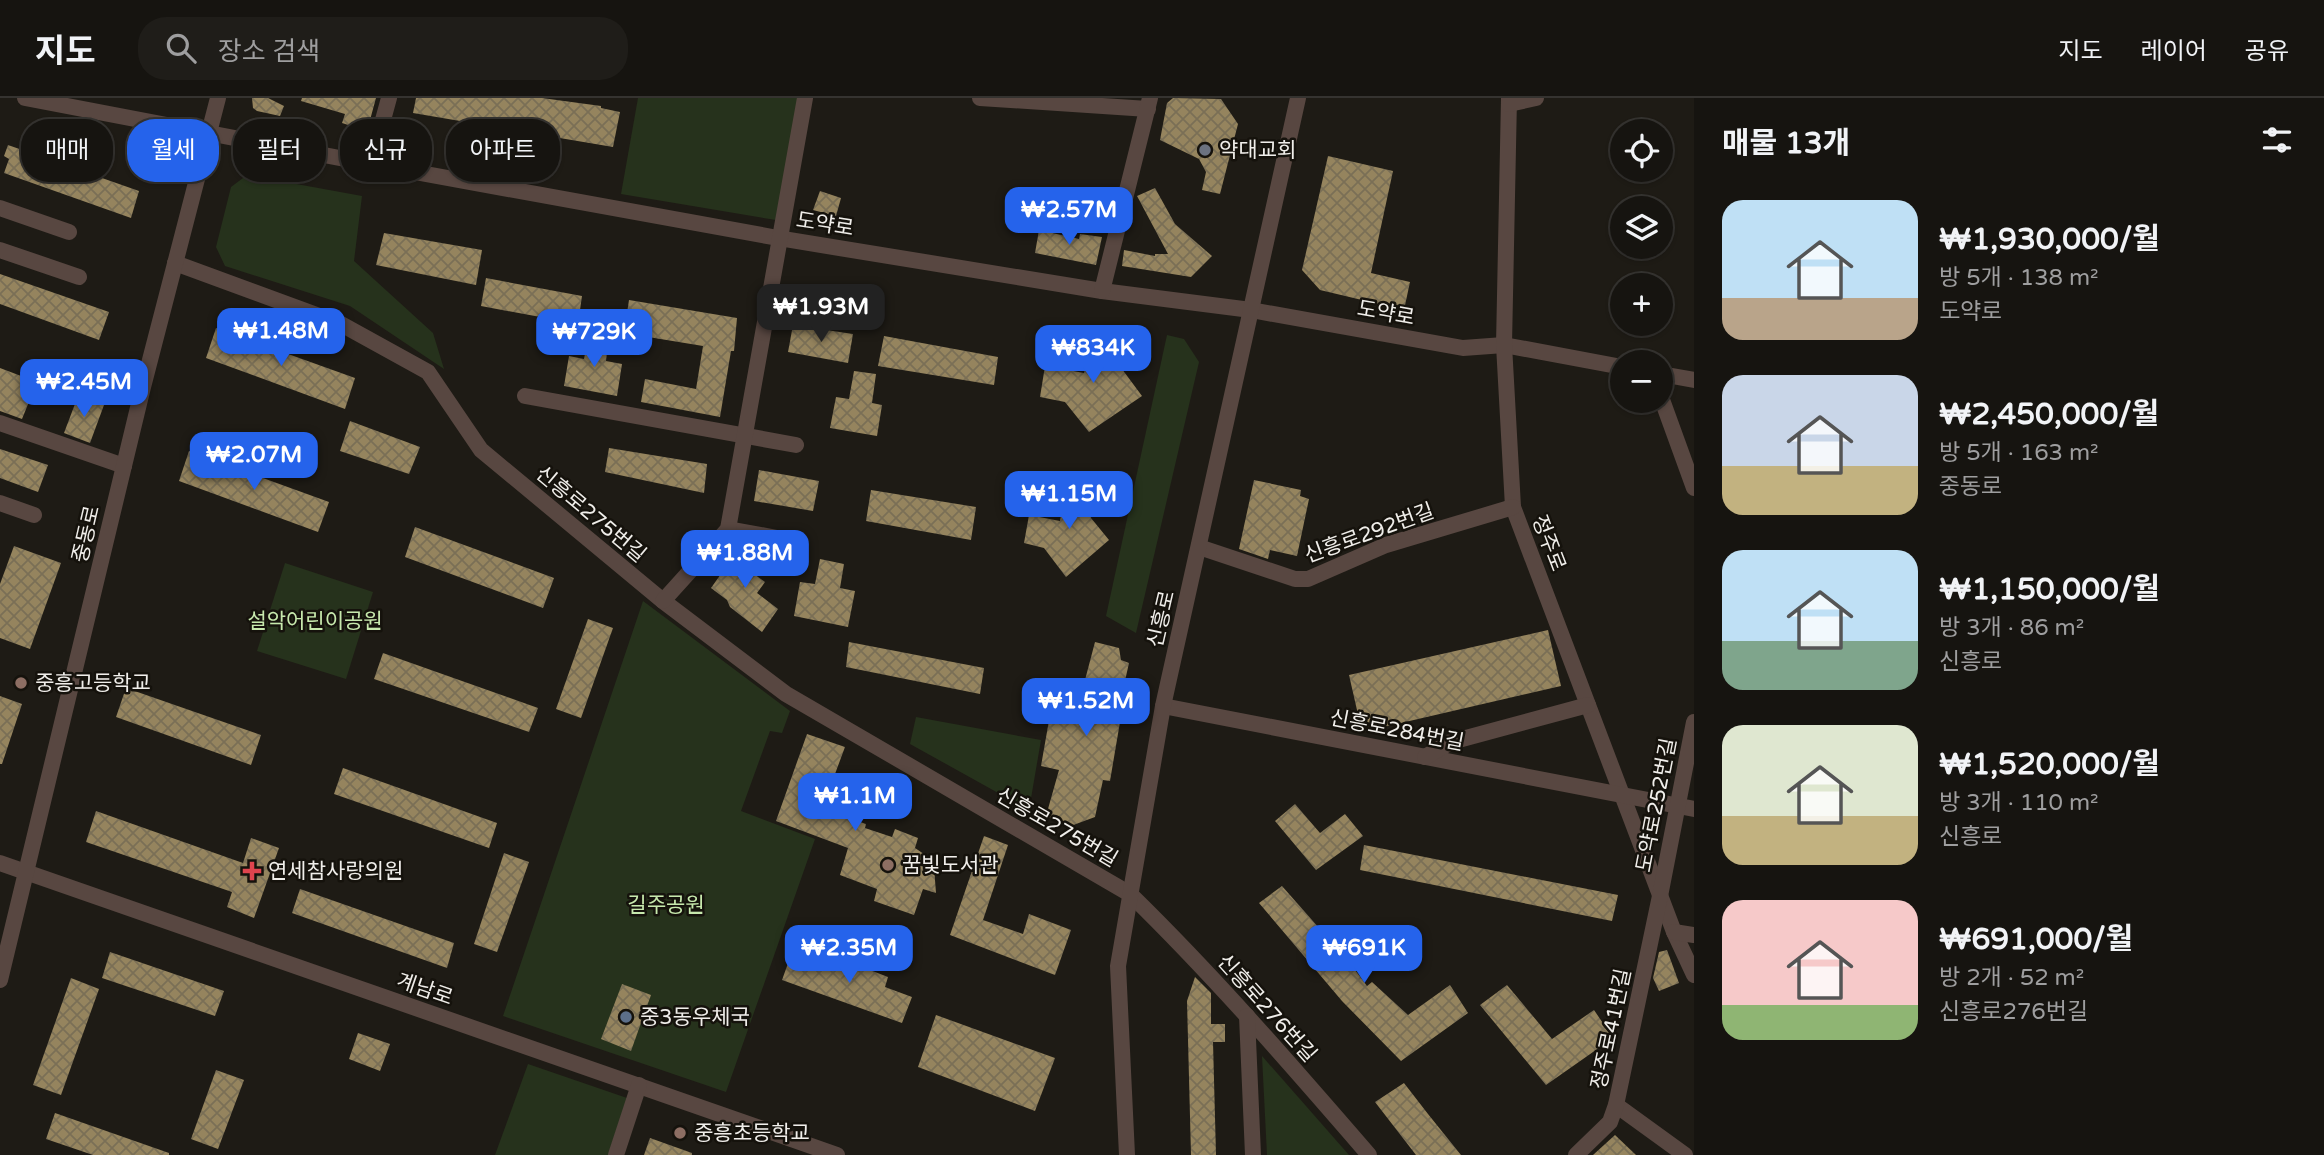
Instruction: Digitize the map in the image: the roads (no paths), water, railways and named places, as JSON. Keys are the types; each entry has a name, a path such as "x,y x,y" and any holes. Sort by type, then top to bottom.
{"street":[{"name":"도약로","path":"25,98 57,101 145,119"},
{"name":"중동로","path":"212,119 218,98"},
{"path":"383,119 389,98"},
{"path":"663,601 728,529 805,98"},
{"path":"980,98 1149,103 1102,291"},
{"name":"신흥로","path":"1126,1155 1118,966 1163,706 1298,98"},
{"path":"1509,101 1536,98"},
{"name":"정주로","path":"1509,101 1504,345 1513,507 1660,897 1694,975"},
{"name":"도약로","path":"219,134 340,158"},
{"name":"도약로","path":"432,175 778,238 1102,291 1251,310 1463,348 1504,345 1610,365"},
{"name":"중동로","path":"0,980 124,466 196,182"},
{"path":"0,208 69,232"},
{"path":"0,250 79,277"},
{"name":"신흥로275번길","path":"175,263 341,324 428,372 481,450 663,601 786,694 1130,894"},
{"path":"1673,376 1694,380"},
{"path":"525,397 796,445"},
{"path":"1667,413 1694,488"},
{"path":"0,423 124,466"},
{"path":"0,503 34,515"},
{"name":"신흥로292번길","path":"1199,547 1295,579 1308,579 1386,545 1513,507"},
{"path":"728,529 777,538"},
{"path":"1425,757 1451,742 1588,705"},
{"name":"신흥로284번길","path":"1163,706 1694,809"},
{"name":"도약로252번길","path":"1660,897 1694,722"},
{"name":"계남로","path":"0,863 837,1155"},
{"name":"신흥로276번길","path":"1130,894 1247,1016 1369,1155"},
{"name":"정주로41번길","path":"1576,1155 1610,1122 1616,1105 1660,897"},
{"path":"1674,932 1694,935"},
{"path":"1247,1016 1253,1155"},
{"path":"616,1155 639,1086"},
{"path":"1616,1105 1685,1155"}],"place":[{"name":"약대교회","path":"1205,150"},
{"name":"중흥고등학교","path":"21,683"},
{"name":"꿈빛도서관","path":"888,865"},
{"name":"연세참사랑의원","path":"252,871"},
{"name":"중3동우체국","path":"626,1017"},
{"name":"중흥초등학교","path":"680,1133"}],"park label":[{"name":"설악어린이공원","path":"315,621"},
{"name":"길주공원","path":"666,905"}]}
